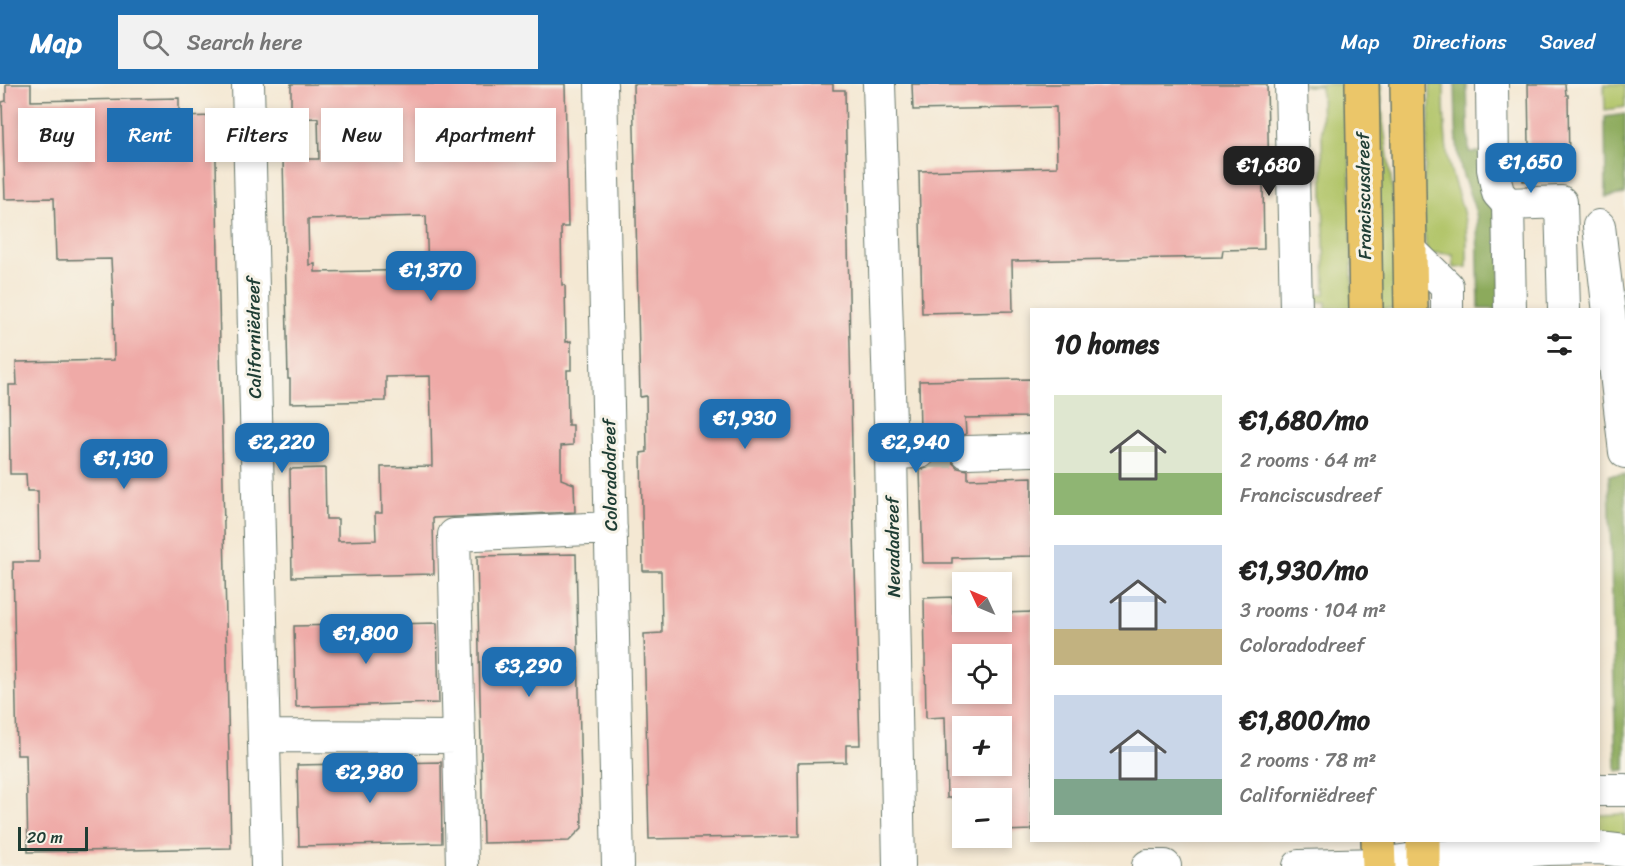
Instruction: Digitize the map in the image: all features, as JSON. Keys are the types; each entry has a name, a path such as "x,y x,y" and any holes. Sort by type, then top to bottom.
{"main road":[{"name":"Franciscusdreef","path":"1362,84 1366,308"},
{"path":"1407,84 1411,308"}],"street":[{"name":"Californiëdreef","path":"248,84 267,866"},
{"name":"Coloradodreef","path":"601,84 618,866"},
{"name":"Nevadadreef","path":"879,84 905,452 899,866"},
{"path":"1291,84 1296,308"},
{"path":"1492,84 1493,169 1498,193 1508,204 1510,308"},
{"path":"1508,204 1561,202 1564,308"},
{"path":"1599,226 1616,453"},
{"path":"1409,249 1447,286 1447,308"},
{"path":"967,452 1030,450"},
{"path":"462,866 454,535 611,528"},
{"path":"264,736 459,737"},
{"path":"1600,790 1625,790"},
{"path":"1309,842 1310,866"},
{"path":"1299,866 1423,854 1599,848 1625,851"},
{"path":"1148,866 1165,866"}],"green space":[{"path":"1303,84 1348,84 1353,308 1326,308 1326,302 1311,302 1310,295 1325,294 1321,86"},
{"path":"1374,84 1381,84 1383,121 1393,193 1397,308 1380,308"},
{"path":"1430,84 1444,84 1447,149 1451,173 1465,222 1467,267 1454,268 1453,254 1435,253 1428,263 1421,208 1430,110"},
{"path":"1455,84 1467,84 1469,152 1483,152 1499,208 1501,308 1479,308 1477,218 1459,160"},
{"path":"1604,84 1625,84 1625,107 1605,110"},
{"path":"1625,114 1625,194 1606,197 1605,117"},
{"path":"1625,474 1625,770 1616,771 1609,475"},
{"path":"1625,814 1625,842 1600,833 1600,815"}],"building":[{"path":"6,84 31,84 31,101 179,98 179,108 107,108 107,162 193,162 193,117 205,116 205,162 216,162 231,848 28,852 26,755 17,755 13,562 39,562 38,491 27,491 26,474 10,474 9,385 17,385 16,362 114,360 113,297 111,259 56,260 54,198 5,199 2,102 6,101"},
{"path":"291,84 565,84 568,227 561,227 562,285 565,285 566,342 571,341 571,370 567,370 568,425 573,425 573,445 561,446 561,479 574,484 575,512 433,518 434,574 292,577 290,469 325,468 326,519 338,519 338,541 376,540 375,513 382,513 381,467 432,466 430,376 386,377 386,401 290,403 283,162 309,162 309,159 319,159 318,118 309,118 309,108 291,108","holes":["426,216 428,270 315,272 315,264 309,265 308,219"]},
{"path":"633,84 833,84 833,90 845,90 860,745 846,745 846,762 798,763 799,836 649,839 644,634 662,633 661,571 643,571 641,453 647,452 646,396 640,397"},
{"path":"912,84 1267,84 1269,184 1263,184 1264,249 1223,250 1222,257 1012,261 1013,311 922,313 919,171 1057,167 1056,107 913,110"},
{"path":"1528,84 1565,84 1566,95 1568,95 1568,180 1523,181 1522,145 1529,145"},
{"path":"1030,379 1030,417 965,418 966,434 957,437 951,443 949,452 952,462 958,468 968,470 968,479 1030,477 1030,556 952,558 952,563 923,563 920,470 930,467 936,461 938,452 935,442 928,436 920,434 919,381"},
{"path":"576,554 582,828 569,841 483,843 477,556"},
{"path":"952,597 952,632 1012,632 1012,613 1030,612 1030,830 1012,831 1012,788 952,788 952,798 947,798 945,717 926,718 924,598"},
{"path":"437,623 439,703 296,707 294,626"},
{"path":"441,762 442,843 299,846 297,765"}],"tunnel":[{"path":"920,452 967,452"}]}
